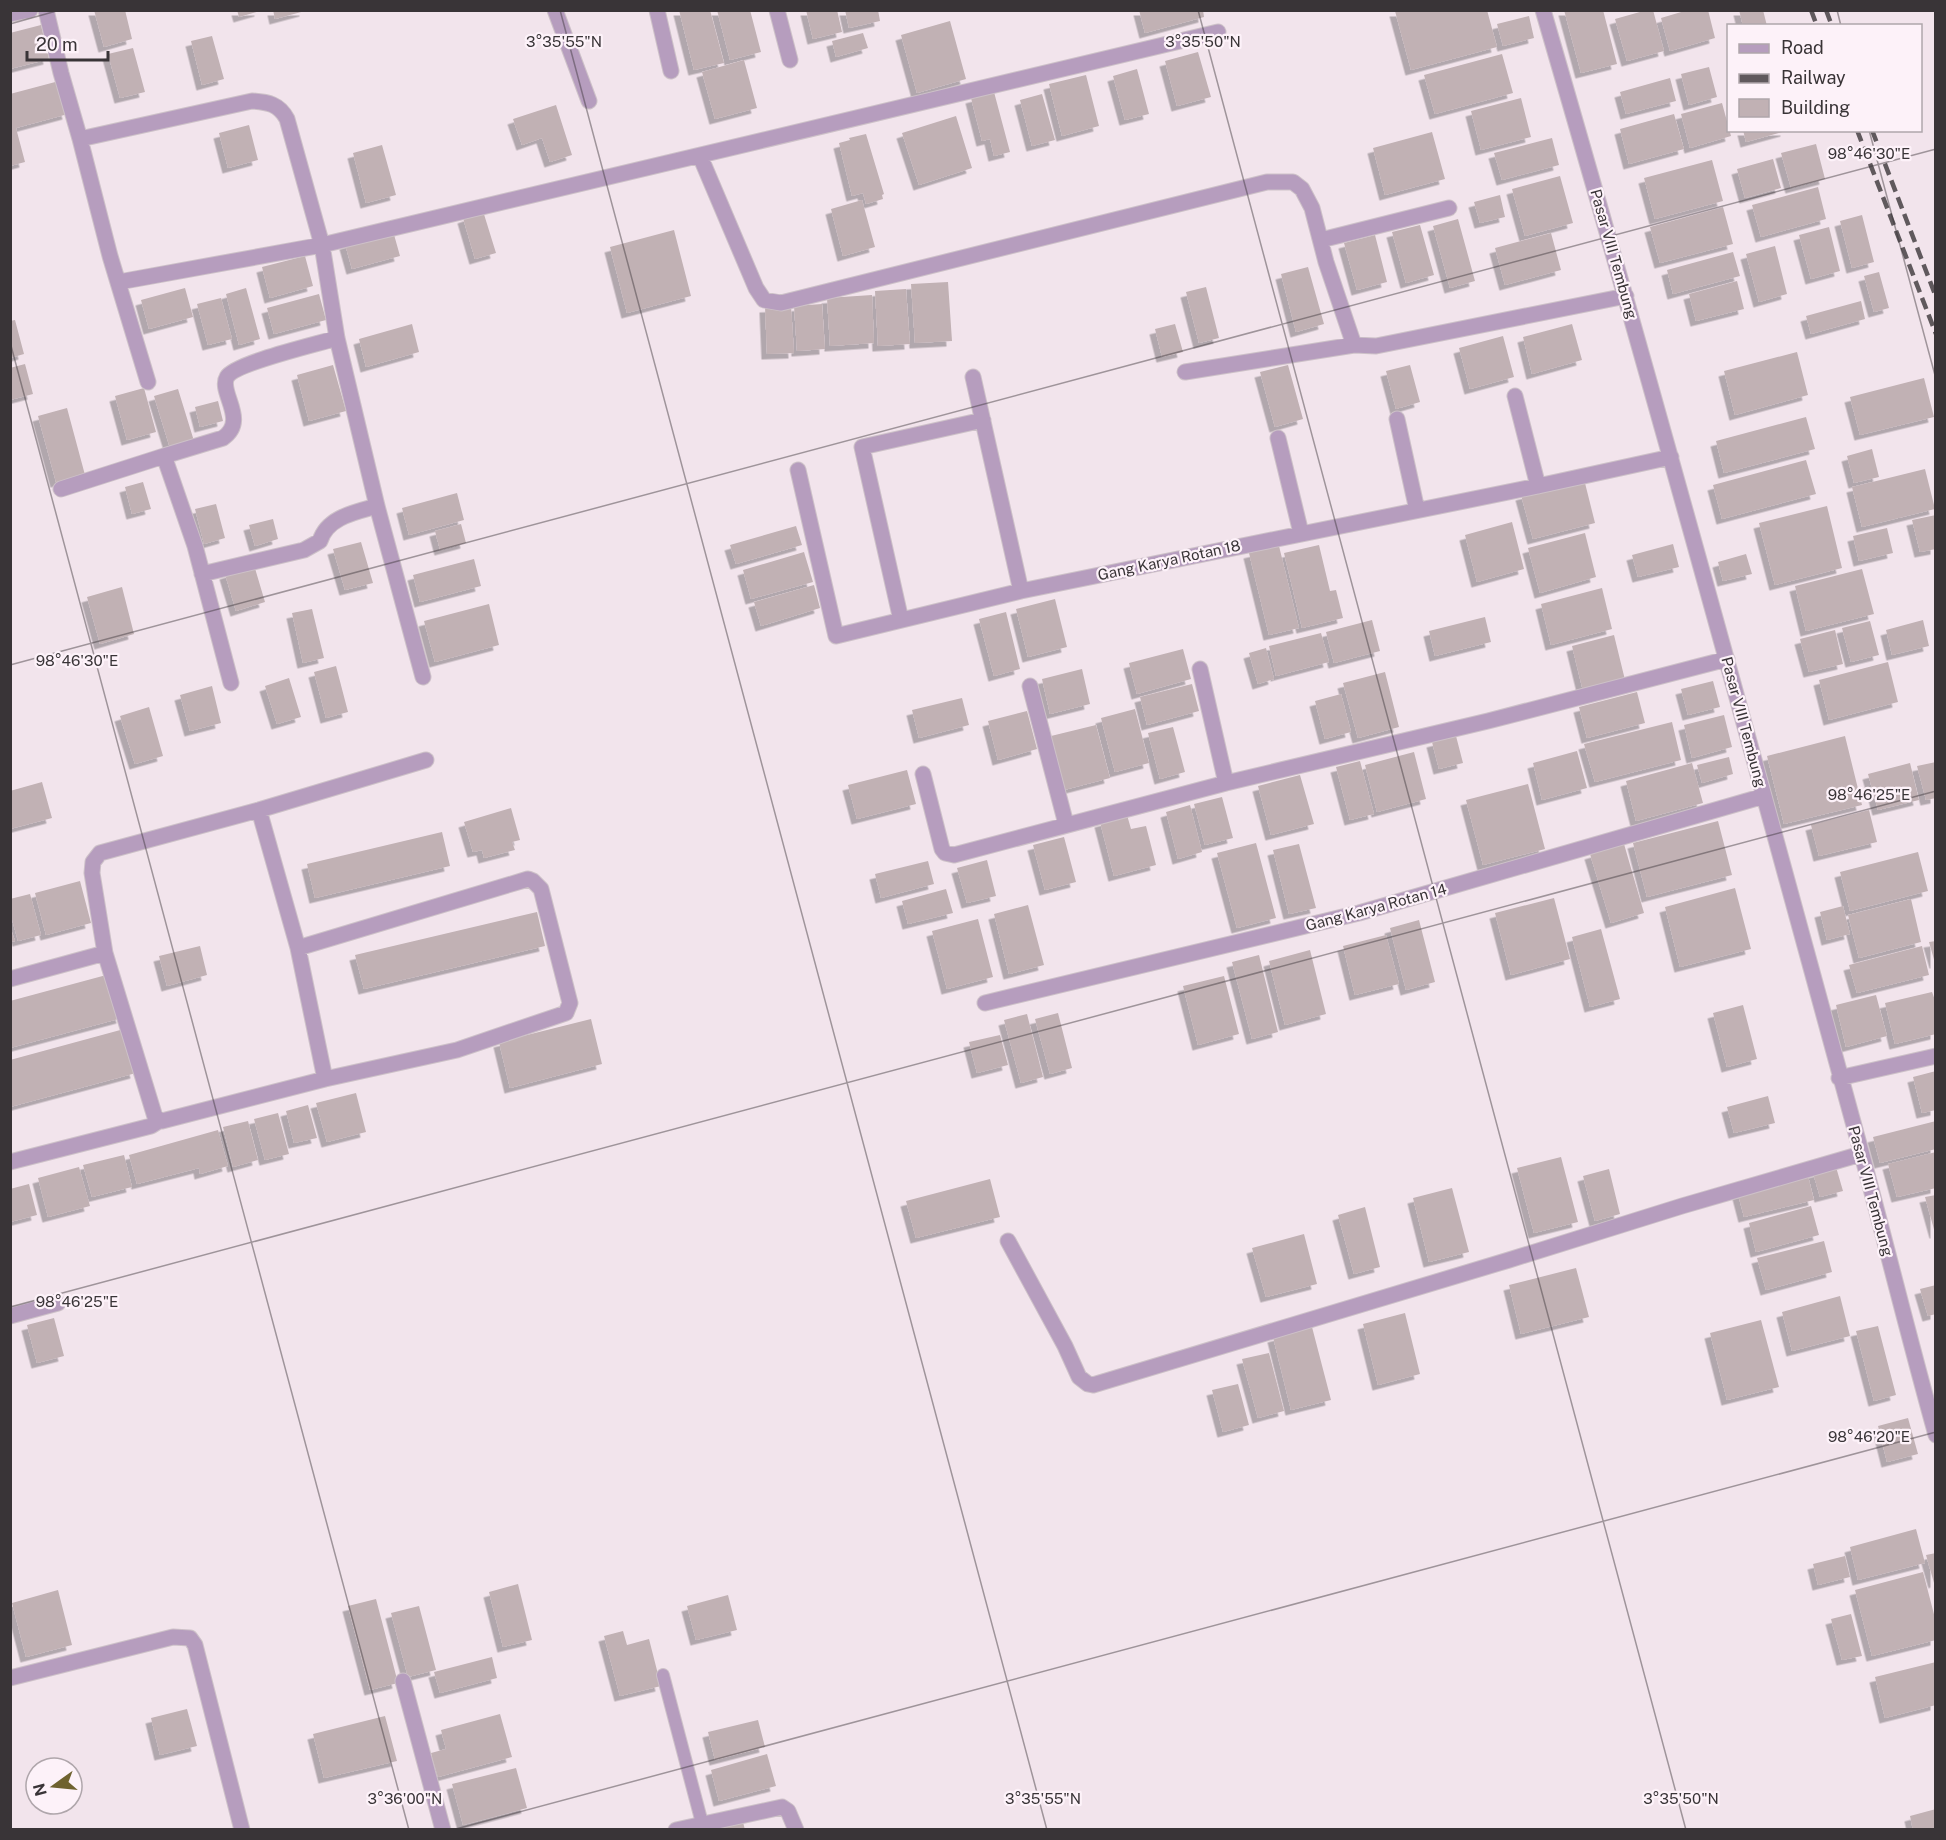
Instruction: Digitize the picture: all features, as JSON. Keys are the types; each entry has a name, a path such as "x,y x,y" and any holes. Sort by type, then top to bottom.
{"street":[{"path":"10,14 30,10"},
{"path":"46,10 110,256 148,382"},
{"path":"555,10 589,101"},
{"path":"657,10 671,71"},
{"path":"777,10 790,60"},
{"name":"Pasar VIII Tembung","path":"1543,10 1671,457 1839,1078 1862,1154 1935,1435"},
{"path":"119,282 322,244 1218,32"},
{"path":"80,139 252,101 277,106 287,119 322,244 337,338 377,506 423,677"},
{"path":"700,156 756,288 764,300 781,303 1267,182 1293,182 1302,189 1312,208 1329,273 1354,345"},
{"path":"1321,240 1449,208"},
{"path":"1185,372 1354,345 1376,346 1626,296"},
{"path":"62,489 223,438 228,434 233,423 225,381 227,376 270,357 337,338"},
{"path":"973,377 1021,591"},
{"path":"1515,396 1538,486"},
{"path":"1397,419 1417,510"},
{"path":"901,620 862,447 983,420"},
{"path":"1278,438 1301,533"},
{"path":"164,456 195,546 231,683"},
{"name":"Gang Karya Rotan 18","path":"798,470 836,636 1021,591 1671,457"},
{"path":"202,574 304,550 320,541 322,533 332,523 347,514 377,506"},
{"path":"923,774 942,849 948,855 1226,783 1488,721 1726,659"},
{"path":"1200,669 1226,783"},
{"path":"1030,686 1066,824"},
{"path":"159,1121 155,1117 105,953 92,880 93,862 100,853 259,810 426,760"},
{"name":"Gang Karya Rotan 14","path":"985,1003 1359,914 1764,796"},
{"path":"259,810 298,948 325,1079"},
{"path":"10,1162 325,1079 458,1050 562,1015 568,1011 570,1003 544,896 537,884 528,879 298,948"},
{"path":"10,979 105,953"},
{"path":"1839,1078 1935,1056"},
{"path":"1008,1241 1065,1346 1079,1377 1093,1385 1682,1206 1862,1154"},
{"path":"10,1316 58,1303"},
{"path":"10,1678 173,1636 190,1638 195,1645 242,1830"},
{"path":"403,1681 443,1830"},
{"path":"676,1830 782,1807 788,1811 795,1830"}],"lane":[{"path":"663,1675 702,1823"}],"building":[{"path":"94,10 125,10 132,39 104,47"},
{"path":"237,10 260,10 260,11 239,17"},
{"path":"273,10 305,10 305,11 275,19"},
{"path":"679,10 710,10 724,63 694,70"},
{"path":"717,10 750,10 761,52 730,60"},
{"path":"806,10 837,10 842,32 813,39"},
{"path":"845,10 878,10 880,21 849,28"},
{"path":"1139,10 1203,10 1204,17 1145,33"},
{"path":"1487,10 1497,47 1411,70 1395,11"},
{"path":"1564,10 1603,10 1617,64 1581,73"},
{"path":"1653,10 1664,51 1627,61 1615,19"},
{"path":"1688,10 1708,10 1715,38 1670,51 1661,18"},
{"path":"1739,10 1763,10 1766,24 1742,24"},
{"path":"1529,16 1534,38 1503,46 1497,24"},
{"path":"950,21 966,79 917,93 901,35"},
{"path":"41,25 49,59 10,69 10,33"},
{"path":"863,33 868,48 836,57 832,41"},
{"path":"212,36 224,79 202,85 191,41"},
{"path":"133,48 145,92 120,98 108,54"},
{"path":"1198,52 1211,97 1177,106 1165,61"},
{"path":"1502,54 1513,93 1435,114 1424,75"},
{"path":"744,60 757,108 715,119 702,72"},
{"path":"1709,67 1717,97 1689,105 1681,74"},
{"path":"1137,69 1149,114 1125,120 1113,76"},
{"path":"1086,75 1099,126 1062,136 1049,84"},
{"path":"1670,78 1676,101 1626,114 1620,92"},
{"path":"59,81 68,114 16,128 25,162 10,166 10,94"},
{"path":"994,92 1010,152 994,156 990,139 982,141 971,98"},
{"path":"1042,94 1055,140 1032,146 1020,100"},
{"path":"1521,98 1531,137 1481,150 1471,111"},
{"path":"1722,103 1727,121 1727,132 1730,132 1731,136 1690,148 1681,114"},
{"path":"556,105 572,155 550,162 542,138 522,145 513,119"},
{"path":"1674,114 1684,149 1629,164 1620,129"},
{"path":"956,116 972,168 919,185 902,133"},
{"path":"249,125 258,160 228,168 219,133"},
{"path":"1432,132 1445,179 1385,195 1373,148"},
{"path":"1744,132 1782,132 1746,142"},
{"path":"866,134 884,194 883,199 866,204 863,193 852,196 839,143"},
{"path":"1552,138 1559,165 1502,180 1494,153"},
{"path":"1816,144 1825,179 1791,188 1781,153"},
{"path":"382,145 396,195 366,203 353,153"},
{"path":"1773,159 1781,188 1745,198 1737,169"},
{"path":"1712,160 1723,201 1655,219 1644,178"},
{"path":"1560,176 1573,223 1525,236 1512,189"},
{"path":"1818,187 1826,219 1761,237 1752,205"},
{"path":"1500,195 1505,217 1480,223 1474,202"},
{"path":"862,200 875,247 843,256 831,209"},
{"path":"1723,207 1733,244 1660,263 1650,227"},
{"path":"483,211 496,253 475,259 463,218"},
{"path":"1862,215 1874,262 1852,268 1840,221"},
{"path":"1458,219 1475,281 1450,288 1433,226"},
{"path":"1420,225 1434,275 1406,283 1392,232"},
{"path":"1829,227 1840,271 1811,279 1799,235"},
{"path":"674,230 691,296 627,313 610,247"},
{"path":"393,231 400,256 352,269 345,244"},
{"path":"1551,233 1561,270 1505,285 1495,248"},
{"path":"1375,235 1387,282 1357,290 1344,243"},
{"path":"1775,246 1787,294 1759,302 1746,254"},
{"path":"1733,252 1740,276 1673,294 1667,270"},
{"path":"305,256 313,286 270,298 262,267"},
{"path":"1308,267 1324,324 1296,332 1281,274"},
{"path":"1879,272 1889,308 1874,312 1864,276"},
{"path":"1737,281 1744,309 1696,321 1689,294"},
{"path":"948,282 952,341 915,343 911,284"},
{"path":"1206,287 1219,338 1199,343 1186,292"},
{"path":"185,288 193,317 149,329 141,300"},
{"path":"246,288 260,339 239,345 226,294"},
{"path":"906,289 910,344 878,346 875,291"},
{"path":"319,294 326,320 274,334 267,308"},
{"path":"872,295 874,343 830,346 827,298"},
{"path":"221,298 232,339 208,345 197,304"},
{"path":"1861,301 1865,319 1811,334 1806,316"},
{"path":"822,304 825,349 797,351 794,306"},
{"path":"791,306 794,353 767,354 765,307"},
{"path":"15,320 24,354 10,358 10,321"},
{"path":"412,324 419,352 366,367 359,339"},
{"path":"1175,324 1183,352 1162,357 1155,329"},
{"path":"1572,324 1582,360 1532,374 1523,337"},
{"path":"1503,336 1514,377 1470,389 1459,348"},
{"path":"1797,352 1808,395 1735,415 1724,371"},
{"path":"25,364 33,394 10,400 10,368"},
{"path":"333,365 346,411 309,421 297,375"},
{"path":"1288,365 1303,419 1275,427 1260,372"},
{"path":"1410,365 1420,402 1396,409 1386,371"},
{"path":"1924,378 1934,417 1860,435 1850,397"},
{"path":"144,388 156,432 127,440 115,396"},
{"path":"178,389 194,441 170,448 154,396"},
{"path":"218,401 223,421 200,427 195,407"},
{"path":"67,408 85,475 56,482 38,416"},
{"path":"1806,417 1815,449 1724,473 1716,441"},
{"path":"1872,449 1879,477 1854,483 1847,456"},
{"path":"1806,460 1816,494 1722,519 1713,485"},
{"path":"1925,469 1935,509 1862,527 1852,487"},
{"path":"1584,479 1595,523 1533,539 1521,495"},
{"path":"143,482 151,509 132,514 125,487"},
{"path":"457,493 464,520 409,535 402,508"},
{"path":"216,504 225,538 204,544 195,509"},
{"path":"1827,506 1842,568 1775,585 1759,523"},
{"path":"1936,515 1936,549 1920,552 1912,520"},
{"path":"273,519 278,539 255,546 249,525"},
{"path":"1512,522 1524,569 1477,582 1465,535"},
{"path":"461,524 466,543 440,550 435,531"},
{"path":"796,526 802,545 736,564 730,545"},
{"path":"1887,528 1893,553 1859,561 1853,536"},
{"path":"1585,533 1596,577 1540,593 1528,548"},
{"path":"361,542 373,583 345,590 333,549"},
{"path":"1673,544 1679,567 1638,577 1632,555"},
{"path":"1319,545 1330,591 1336,590 1343,618 1302,628 1284,553"},
{"path":"1279,546 1299,628 1269,635 1249,553"},
{"path":"804,552 813,582 751,599 743,570"},
{"path":"1746,554 1752,574 1723,581 1718,562"},
{"path":"474,559 481,586 420,602 413,575"},
{"path":"254,565 265,602 236,611 225,574"},
{"path":"1862,569 1874,614 1806,631 1795,586"},
{"path":"814,585 820,608 761,626 754,602"},
{"path":"122,587 134,634 100,644 87,597"},
{"path":"1602,588 1612,629 1551,645 1541,604"},
{"path":"1055,599 1067,647 1028,657 1016,609"},
{"path":"489,604 499,645 435,662 424,621"},
{"path":"312,609 324,658 303,663 292,613"},
{"path":"1006,612 1020,669 994,676 979,619"},
{"path":"1485,617 1491,642 1435,656 1429,631"},
{"path":"1372,620 1380,651 1334,663 1326,632"},
{"path":"1923,620 1929,646 1892,655 1886,630"},
{"path":"1870,621 1879,655 1851,662 1842,628"},
{"path":"1835,630 1843,664 1809,672 1800,639"},
{"path":"1321,633 1329,662 1276,676 1269,646"},
{"path":"1614,635 1626,684 1584,695 1572,646"},
{"path":"1266,648 1274,679 1258,684 1249,653"},
{"path":"1183,649 1191,679 1137,694 1129,663"},
{"path":"1888,662 1898,702 1829,720 1819,680"},
{"path":"336,666 348,712 326,718 314,672"},
{"path":"1082,669 1090,704 1050,714 1042,679"},
{"path":"1385,672 1399,727 1358,738 1343,683"},
{"path":"289,678 301,717 277,724 265,686"},
{"path":"1713,681 1720,707 1688,715 1681,689"},
{"path":"1192,684 1199,711 1147,725 1140,697"},
{"path":"212,686 221,723 190,731 180,695"},
{"path":"1637,692 1645,723 1587,738 1579,707"},
{"path":"1341,694 1351,732 1325,739 1315,701"},
{"path":"962,698 969,725 919,738 912,710"},
{"path":"149,707 163,756 135,764 120,716"},
{"path":"1135,709 1149,763 1115,772 1101,718"},
{"path":"1027,711 1037,749 998,760 988,721"},
{"path":"1724,715 1732,747 1692,758 1684,725"},
{"path":"1672,722 1681,760 1595,782 1584,744"},
{"path":"1096,725 1110,778 1064,790 1051,736"},
{"path":"1173,727 1185,772 1160,779 1148,733"},
{"path":"1456,736 1463,763 1439,769 1432,742"},
{"path":"1845,736 1862,805 1784,824 1767,756"},
{"path":"1577,751 1587,788 1542,800 1533,763"},
{"path":"1414,752 1426,799 1377,812 1365,765"},
{"path":"1729,757 1733,774 1702,783 1697,765"},
{"path":"1360,761 1374,814 1350,820 1336,767"},
{"path":"1936,762 1936,798 1926,800 1917,766"},
{"path":"1692,763 1703,803 1636,821 1626,781"},
{"path":"1910,763 1919,800 1878,810 1868,774"},
{"path":"907,770 916,804 857,819 848,785"},
{"path":"1300,775 1314,824 1271,835 1258,786"},
{"path":"42,782 52,818 10,829 10,791"},
{"path":"1528,784 1545,849 1483,865 1466,800"},
{"path":"1222,797 1233,838 1205,845 1194,804"},
{"path":"1190,805 1202,852 1178,859 1166,812"},
{"path":"511,808 520,840 512,842 515,850 484,858 482,850 473,852 464,822"},
{"path":"1869,810 1877,842 1819,856 1811,825"},
{"path":"1127,815 1131,829 1146,826 1156,865 1114,876 1100,822"},
{"path":"1718,821 1732,875 1647,897 1633,843"},
{"path":"442,832 450,866 315,898 307,864"},
{"path":"1064,837 1076,882 1045,890 1033,845"},
{"path":"1256,843 1276,918 1237,928 1217,853"},
{"path":"1299,844 1316,908 1289,914 1273,850"},
{"path":"1624,844 1644,913 1611,923 1590,854"},
{"path":"1918,852 1928,891 1850,911 1840,872"},
{"path":"987,860 996,896 967,903 957,868"},
{"path":"928,861 934,884 881,898 875,874"},
{"path":"80,881 91,923 46,935 35,893"},
{"path":"1735,888 1751,949 1680,967 1665,907"},
{"path":"946,889 953,913 908,924 902,901"},
{"path":"30,894 41,935 18,941 10,912 10,899"},
{"path":"1554,898 1570,959 1511,975 1495,913"},
{"path":"1911,899 1921,942 1859,958 1848,915"},
{"path":"1028,905 1044,965 1009,974 994,914"},
{"path":"1843,906 1850,934 1827,940 1820,912"},
{"path":"537,912 545,946 364,989 355,955"},
{"path":"978,919 993,977 947,989 932,931"},
{"path":"1419,920 1435,982 1406,990 1390,928"},
{"path":"10,927 15,941 10,942"},
{"path":"1601,929 1620,999 1590,1007 1572,937"},
{"path":"1386,935 1399,984 1355,995 1343,946"},
{"path":"1936,941 1936,963 1935,963 1929,942"},
{"path":"200,946 207,975 167,986 159,956"},
{"path":"1922,946 1929,975 1857,993 1849,965"},
{"path":"1310,950 1326,1014 1285,1025 1269,961"},
{"path":"1259,955 1278,1032 1252,1039 1232,962"},
{"path":"110,974 122,1018 10,1048 10,1001"},
{"path":"1224,976 1239,1034 1198,1045 1183,986"},
{"path":"1932,992 1936,1003 1936,1034 1895,1044 1885,1003"},
{"path":"1876,995 1887,1036 1846,1047 1836,1005"},
{"path":"1743,1005 1757,1059 1727,1067 1713,1013"},
{"path":"1058,1013 1072,1068 1050,1074 1035,1019"},
{"path":"1027,1014 1043,1077 1021,1083 1004,1020"},
{"path":"591,1019 602,1064 510,1088 499,1042"},
{"path":"124,1029 136,1073 10,1107 10,1060"},
{"path":"1000,1035 1008,1065 977,1073 969,1042"},
{"path":"1936,1071 1936,1110 1922,1113 1913,1077"},
{"path":"356,1093 366,1132 327,1142 316,1103"},
{"path":"1768,1096 1775,1123 1734,1133 1727,1107"},
{"path":"308,1105 317,1138 294,1143 286,1111"},
{"path":"278,1113 289,1154 265,1160 254,1119"},
{"path":"248,1121 258,1160 233,1167 223,1127"},
{"path":"1936,1121 1936,1149 1880,1163 1873,1137"},
{"path":"218,1130 228,1166 200,1174 199,1168 137,1184 129,1155"},
{"path":"1936,1152 1936,1188 1897,1197 1888,1164"},
{"path":"124,1155 132,1187 92,1197 83,1165"},
{"path":"1561,1157 1578,1222 1534,1233 1517,1168"},
{"path":"79,1167 90,1206 48,1217 38,1178"},
{"path":"1836,1167 1843,1191 1820,1197 1813,1173"},
{"path":"1609,1169 1620,1214 1595,1221 1583,1176"},
{"path":"1808,1176 1814,1200 1744,1217 1738,1194"},
{"path":"990,1179 1000,1217 916,1238 906,1201"},
{"path":"29,1184 37,1215 10,1222 10,1189"},
{"path":"1452,1188 1469,1252 1429,1262 1413,1198"},
{"path":"1936,1195 1936,1233 1935,1233 1925,1197"},
{"path":"1811,1206 1819,1235 1756,1252 1749,1223"},
{"path":"1365,1207 1380,1267 1354,1274 1338,1215"},
{"path":"1304,1234 1317,1284 1266,1297 1252,1248"},
{"path":"1824,1241 1832,1272 1766,1290 1757,1258"},
{"path":"1576,1268 1589,1317 1521,1334 1509,1285"},
{"path":"1936,1285 1936,1314 1928,1316 1920,1289"},
{"path":"1840,1296 1850,1336 1792,1351 1782,1312"},
{"path":"1405,1313 1420,1374 1378,1385 1363,1324"},
{"path":"54,1318 64,1356 37,1363 27,1325"},
{"path":"1761,1320 1779,1387 1727,1400 1710,1333"},
{"path":"1878,1326 1896,1395 1874,1401 1856,1331"},
{"path":"1312,1327 1331,1400 1291,1410 1273,1337"},
{"path":"1269,1353 1284,1411 1258,1418 1242,1359"},
{"path":"1238,1384 1249,1425 1223,1432 1212,1390"},
{"path":"1908,1418 1918,1454 1887,1462 1878,1426"},
{"path":"1916,1529 1925,1563 1858,1580 1850,1547"},
{"path":"1936,1553 1936,1582 1934,1583 1926,1555"},
{"path":"1845,1556 1850,1577 1818,1585 1813,1564"},
{"path":"1923,1572 1936,1622 1936,1640 1872,1656 1855,1590"},
{"path":"518,1584 532,1640 503,1647 489,1592"},
{"path":"58,1590 72,1645 26,1657 12,1603"},
{"path":"728,1595 737,1630 696,1640 687,1606"},
{"path":"376,1599 398,1683 370,1690 348,1606"},
{"path":"419,1606 436,1670 408,1677 391,1613"},
{"path":"1851,1614 1862,1656 1842,1660 1831,1619"},
{"path":"623,1631 627,1645 649,1639 661,1686 620,1696 604,1636"},
{"path":"492,1657 497,1678 440,1693 434,1672"},
{"path":"1936,1662 1936,1705 1885,1718 1875,1677"},
{"path":"187,1709 197,1746 160,1755 151,1718"},
{"path":"500,1714 512,1757 438,1777 431,1753 446,1749 441,1730"},
{"path":"385,1716 397,1761 324,1778 313,1734"},
{"path":"758,1720 765,1747 715,1760 708,1732"},
{"path":"767,1754 776,1786 719,1801 711,1770"},
{"path":"516,1768 527,1808 463,1825 452,1784"},
{"path":"1936,1809 1936,1830 1913,1830 1910,1816"},
{"path":"743,1822 745,1830 717,1830 717,1829"}],"railway":[{"path":"1811,10 1816,24"},
{"path":"1826,10 1831,24"},
{"path":"1858,132 1936,334"},
{"path":"1873,132 1936,297"}]}
